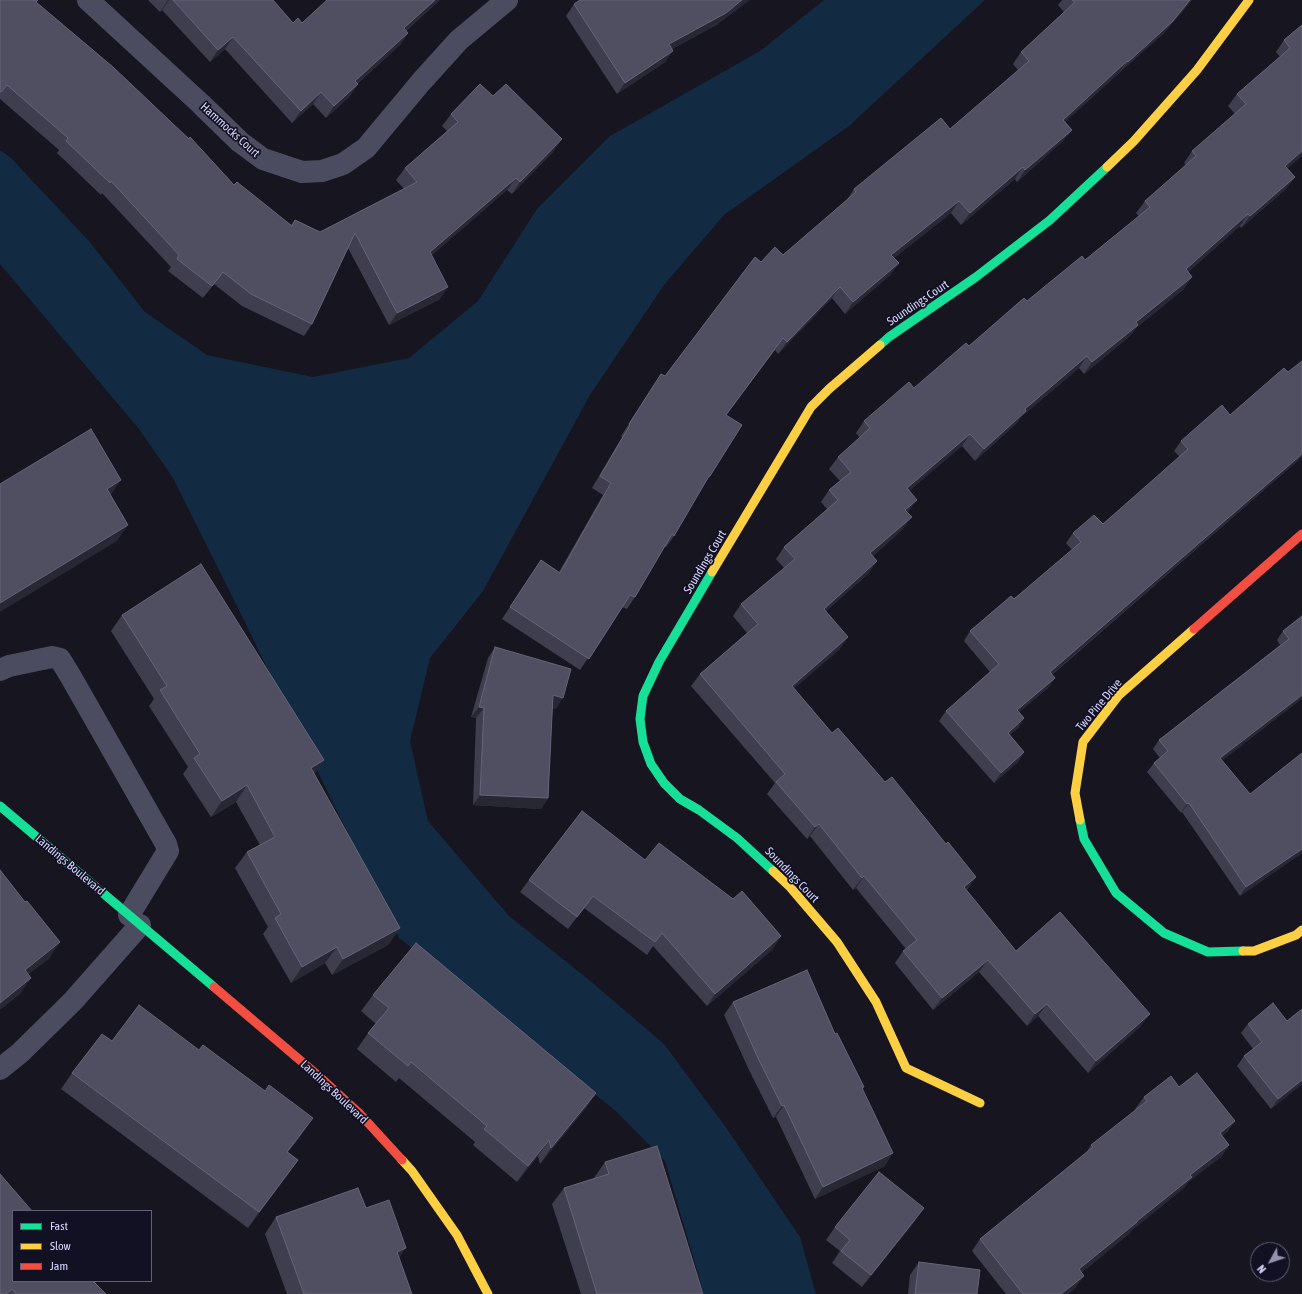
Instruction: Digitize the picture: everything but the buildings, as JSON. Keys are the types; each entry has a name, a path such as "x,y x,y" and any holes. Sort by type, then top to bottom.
{"street":[{"name":"Hammocks Court","path":"88,0 240,142 263,159 302,172 322,171 343,164 366,148 421,82 459,40 507,0"},
{"name":"Soundings Court","path":"980,1103 906,1068 876,1002 837,942 790,887 738,838 699,810 680,799 664,783 651,764 643,742 640,719 643,696 659,662 811,407 829,389 889,337 976,278 1050,220 1134,141 1197,70 1249,0"},
{"name":"Two Pine Drive","path":"1302,534 1120,695 1083,742 1075,793 1084,839 1116,893 1164,933 1208,952 1254,951 1296,935 1302,930"},
{"path":"0,670 9,666 52,657 60,659 166,844 168,851 134,920 73,1001 20,1053 0,1069"},
{"name":"Landings Boulevard","path":"0,806 321,1078 359,1113 412,1171 457,1234 488,1294"}],"water":[{"path":"824,0 985,0 849,126 724,215 664,285 590,395 483,591 430,658 410,741 428,821 509,916 588,979 664,1044 725,1126 800,1237 816,1294 704,1294 665,1161 617,1112 399,938 173,478 139,429 0,264 0,150 11,158 89,241 145,312 207,355 313,377 409,358 478,301 537,209 610,136 760,51"}],"traffic: fast":[{"path":"880,345 889,337 976,277 1050,220 1107,167"},
{"path":"712,572 659,662 643,696 640,719 643,742 651,764 664,783 680,799 699,810 737,838 773,871"},
{"path":"0,806 214,987"},
{"path":"1080,820 1084,839 1116,893 1164,933 1208,952 1243,951"}],"traffic: slow":[{"path":"1107,167 1134,141 1197,70 1249,0"},
{"path":"712,572 811,407 829,389 880,345"},
{"path":"1080,820 1075,793 1083,742 1119,695 1194,629"},
{"path":"773,871 790,887 837,942 876,1002 906,1068 980,1103"},
{"path":"1243,951 1254,951 1296,935 1302,930"},
{"path":"402,1160 412,1171 457,1235 488,1294"}],"traffic: jam":[{"path":"1194,629 1302,534"},
{"path":"214,987 321,1078 359,1113 402,1160"}]}
